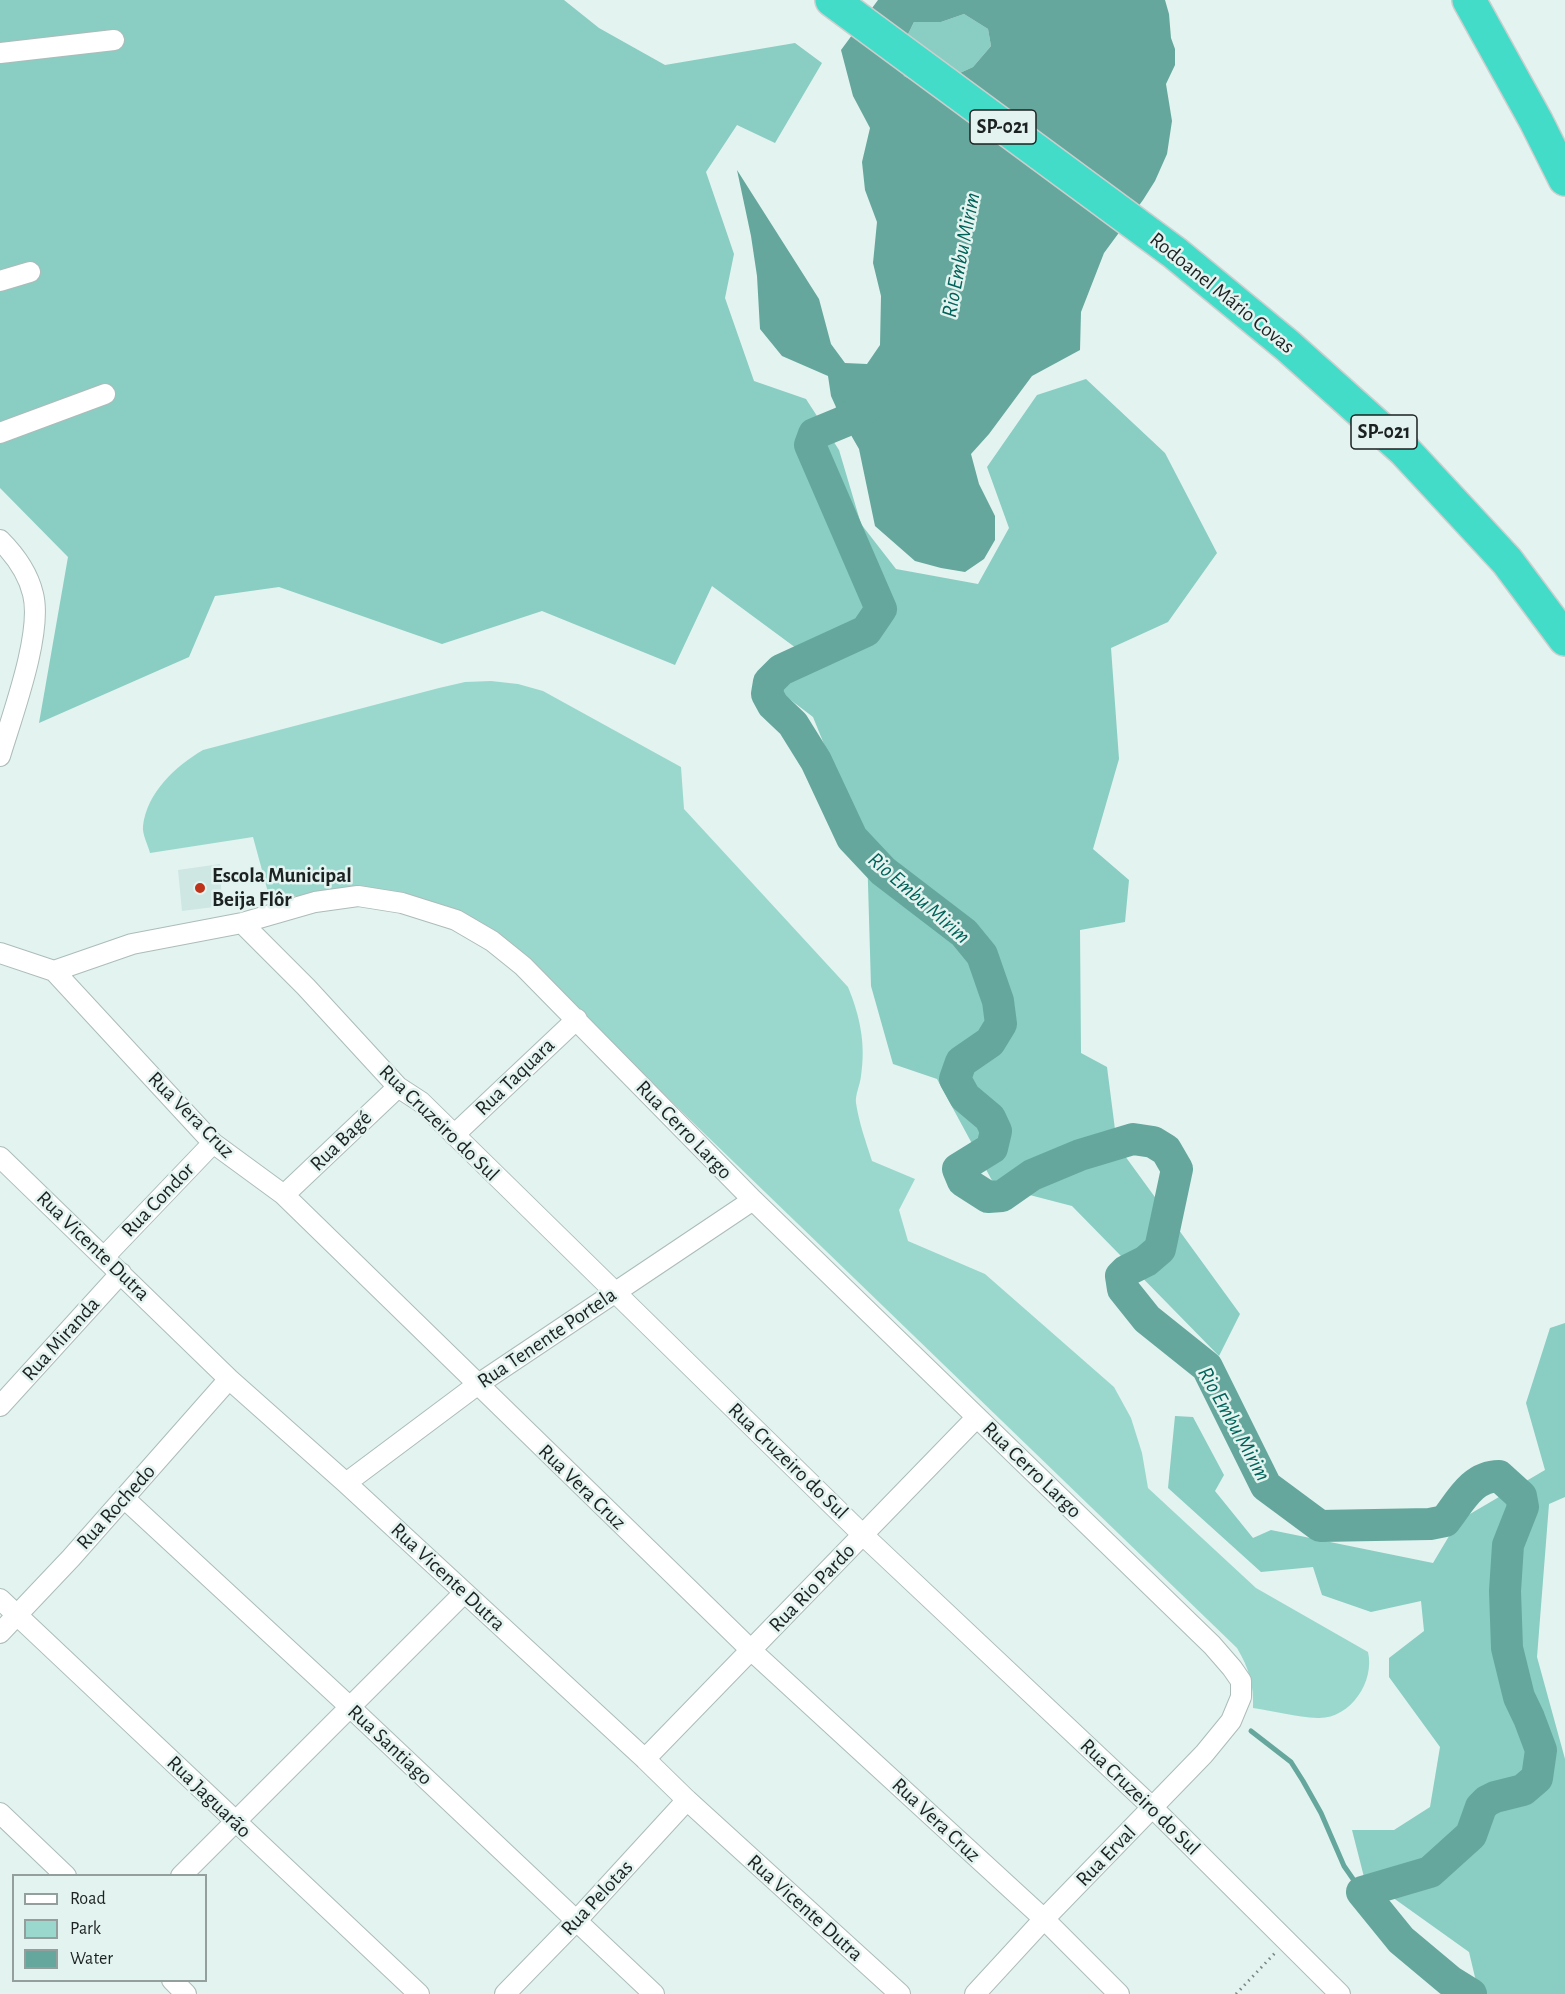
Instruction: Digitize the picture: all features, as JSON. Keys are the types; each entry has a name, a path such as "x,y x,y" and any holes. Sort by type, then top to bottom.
{"highway":[{"name":"Rodoanel Mário Covas","path":"832,0 1175,253 1288,346 1404,450 1507,561 1565,639"},
{"path":"1469,0 1536,121 1565,179"}],"street":[{"path":"0,53 114,40"},
{"path":"0,281 30,272"},
{"path":"0,433 105,394"},
{"path":"0,540 14,555 29,579 36,615 26,666 0,756"},
{"name":"Rua Cerro Largo","path":"54,971 132,944 242,923 315,902 358,896 402,903 456,920 492,941 523,966 753,1200 1212,1645 1241,1681"},
{"name":"Rua Cruzeiro do Sul","path":"242,923 306,987 398,1087 421,1102 863,1535 1153,1808 1340,1994"},
{"path":"0,953 54,971"},
{"name":"Rua Vera Cruz","path":"54,971 213,1143 284,1195 752,1651 1044,1919 1119,1994"},
{"name":"Rua Taquara","path":"454,1136 577,1019"},
{"name":"Rua Bagé","path":"284,1195 398,1087"},
{"name":"Rua Condor","path":"104,1257 213,1143"},
{"name":"Rua Vicente Dutra","path":"0,1157 229,1379 346,1483 687,1800 900,1994"},
{"name":"Rua Tenente Portela","path":"346,1483 477,1385 753,1200"},
{"name":"Rua Miranda","path":"0,1406 121,1273"},
{"name":"Rua Rochedo","path":"0,1633 229,1379"},
{"name":"Rua Rio Pardo","path":"645,1759 977,1417"},
{"name":"Rua Santiago","path":"124,1498 350,1707 654,1994"},
{"path":"182,1874 464,1593"},
{"name":"Rua Jaguarão","path":"0,1599 419,1994"},
{"name":"Rua Erval","path":"975,1994 1044,1919 1204,1754 1231,1721 1241,1697 1241,1681"},
{"name":"Rua Pelotas","path":"505,1994 577,1920 687,1800"},
{"path":"0,1813 65,1874"}],"path":[{"path":"1236,1994 1287,1941"}],"shaded area":[{"path":"0,0 564,0 599,28 665,65 795,43 822,63 775,143 737,125 706,172 734,254 725,298 754,381 806,399 839,450 861,524 896,569 978,584 1009,528 987,467 1037,395 1086,379 1165,453 1217,553 1168,622 1111,648 1119,759 1093,849 1129,880 1125,922 1080,930 1081,1053 1107,1067 1117,1145 1240,1314 1219,1356 1072,1206 995,1186 937,1079 893,1064 871,986 867,850 813,717 779,691 796,648 712,586 675,665 542,611 442,644 279,587 215,596 189,657 39,723 68,557 0,488"},
{"path":"964,14 988,29 991,46 973,67 927,88 904,76 901,54 914,22 941,22"},
{"name":"Escola Municipal Beija Flôr","path":"220,864 222,906 182,911 178,870"},
{"path":"1565,1323 1565,1497 1549,1504 1537,1657 1565,1759 1565,1994 1479,1994 1469,1952 1364,1877 1352,1830 1394,1830 1430,1807 1440,1747 1389,1677 1389,1658 1424,1631 1421,1601 1371,1612 1322,1595 1313,1567 1261,1572 1168,1488 1175,1416 1193,1417 1224,1475 1215,1491 1253,1538 1271,1530 1433,1563 1458,1521 1545,1470 1526,1403 1550,1328"}],"green space":[{"path":"491,681 518,684 543,691 681,767 684,809 848,987 859,1019 863,1053 856,1103 872,1161 915,1179 899,1210 908,1241 985,1274 1114,1387 1131,1418 1142,1453 1148,1488 1256,1588 1368,1652 1368,1675 1358,1697 1350,1705 1330,1717 1318,1718 1253,1708 1250,1677 1237,1648 502,938 473,920 326,896 269,896 253,837 150,853 143,826 150,802 173,772 203,750 439,688 465,682"}],"water":[{"path":"878,0 1165,0 1169,14 1171,38 1175,49 1175,65 1166,84 1172,121 1167,154 1155,181 1143,200 1104,253 1081,312 1080,350 1032,376 989,434 971,454 979,484 995,516 995,540 984,559 965,572 915,561 875,526 859,449 831,396 828,376 782,356 760,329 757,276 737,170 819,299 831,344 845,363 867,364 880,345 881,296 873,263 877,222 865,190 862,162 870,128 853,96 841,50","holes":["964,14 988,29 991,46 973,67 927,88 904,76 901,54 914,22 941,22"]}],"waterway":[{"name":"Rio Embu Mirim","path":"880,398 843,422 814,434 810,445 881,609 866,631 781,670 769,682 767,694 773,705 793,724 816,761 852,838 883,871 964,933 982,955 998,1001 1001,1024 990,1042 961,1062 955,1079 965,1097 990,1118 996,1131 992,1148 958,1169 963,1181 988,1197 1002,1196 1032,1175 1080,1155 1133,1139 1153,1142 1166,1150 1177,1169 1160,1249 1146,1261 1121,1276 1123,1289 1147,1319 1207,1367 1266,1486 1320,1526 1430,1524 1445,1521 1474,1485 1490,1477 1499,1476 1521,1496 1523,1507 1508,1545 1505,1591 1507,1648 1519,1697 1541,1750 1537,1778 1523,1790 1487,1801 1481,1807 1471,1835 1430,1872 1362,1892 1401,1940 1450,1981 1471,1994"},
{"path":"1251,1731 1291,1762 1321,1813 1344,1866 1362,1892"}],"place":[{"name":"Escola Municipal Beija Flôr","path":"200,888"}]}
